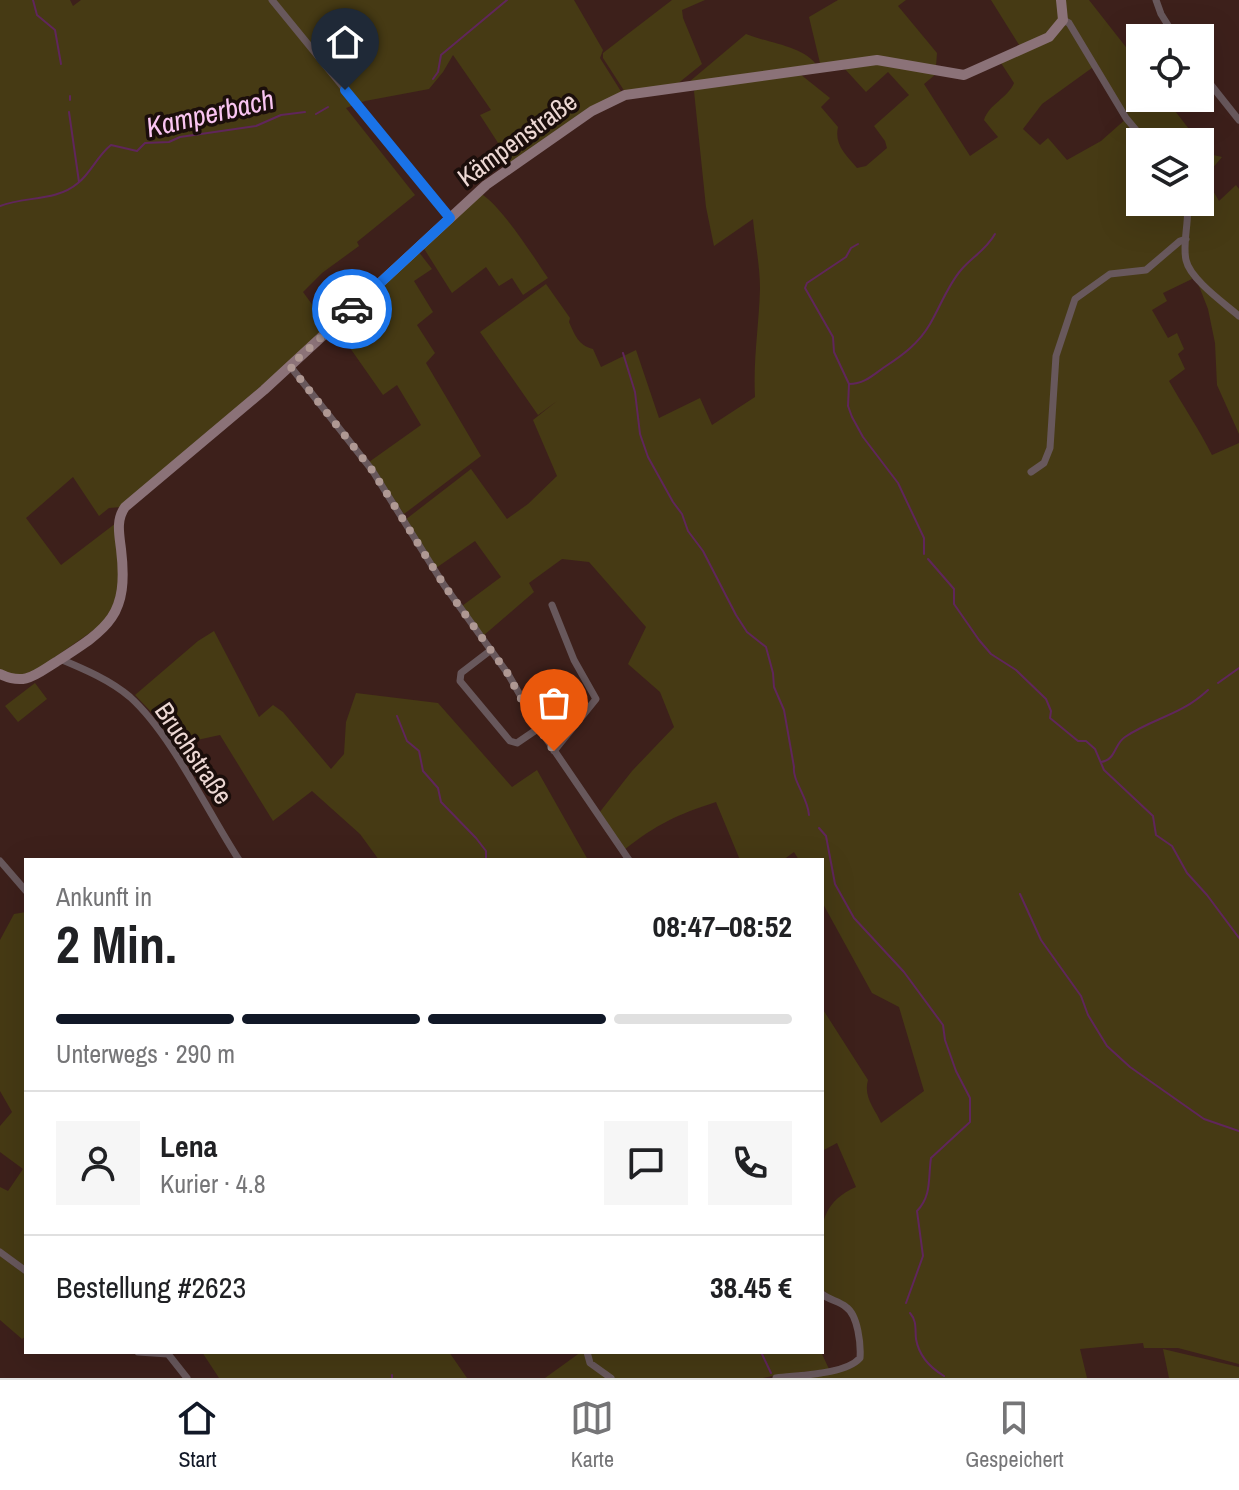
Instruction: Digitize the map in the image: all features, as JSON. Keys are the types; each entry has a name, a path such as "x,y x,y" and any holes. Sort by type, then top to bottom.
{"street":[{"path":"272,0 450,218"},
{"path":"1061,0 1063,20 1069,23 1134,128"},
{"path":"1156,0 1167,24"},
{"name":"Kämpenstraße","path":"0,674 23,680 60,659 109,623 117,610 124,578 119,519 125,507 290,366 496,177 618,97 877,60 964,75 1049,37 1063,20"},
{"path":"1214,89 1239,120"},
{"path":"1189,216 1186,261 1194,276 1239,316"},
{"path":"1031,472 1044,463 1050,448 1056,356 1075,299 1110,274 1146,270 1186,239"},
{"path":"290,366 372,470 444,585 491,650 554,751 628,858"},
{"path":"552,605 574,660 596,699 554,751"},
{"path":"491,650 461,673 460,681 512,743 517,743 539,728"},
{"name":"Bruchstraße","path":"60,659 106,681 138,706 176,757 238,858"},
{"path":"0,861 24,889"},
{"path":"0,1252 24,1270"},
{"path":"776,1378 844,1368 860,1358 860,1346 848,1307 824,1295"},
{"path":"169,1354 187,1378"},
{"path":"588,1354 590,1363 611,1378"}],"shaded area":[{"path":"0,0 70,0 73,6 81,0 574,0 603,50 600,58 622,93 511,163 480,115 491,110 453,55 429,89 365,101 346,108 415,195 357,242 359,246 322,273 303,292 328,326 319,336 121,507 109,508 99,516 73,477 26,518 61,565 116,523 120,595 101,625 35,671 18,676 0,671"},
{"path":"672,0 705,0 682,10 702,64 676,85 625,92 603,58 603,53"},
{"path":"838,0 906,0 898,6 937,53 936,66 820,63 809,17"},
{"path":"991,0 1089,0 1126,47 1126,112 1176,112 1188,128 1126,128 1126,216 1214,216 1214,192 1219,201 1236,185 1239,189 1239,314 1189,269 1192,279 1163,293 1167,301 1152,310 1168,338 1177,333 1184,349 1178,354 1185,369 1169,381 1212,455 1239,443 1239,1364 1178,1348 1144,1348 1143,1343 1080,1349 1087,1378 793,1378 850,1369 858,1364 855,1317 824,1291 825,1217 841,1195 856,1187 837,1143 824,1150 824,1011 868,1080 868,1097 881,1123 924,1091 899,1007 872,993 824,906 824,858 798,858 794,852 786,858 739,858 716,802 667,821 624,850 599,813 632,771 674,727 660,692 628,664 646,627 589,562 562,559 529,583 534,592 483,636 462,606 501,577 475,541 436,568 405,520 471,469 507,519 557,476 533,420 557,401 538,415 480,332 546,284 570,318 578,339 593,349 601,367 636,350 659,418 700,398 712,425 755,397 760,289 753,219 714,246 706,207 694,91 701,87 800,74 830,98 821,107 838,127 839,144 857,168 866,166 887,148 874,126 909,95 888,72 866,92 844,68 888,63 936,74 924,84 970,156 998,137 984,120 1014,83 1001,63 1021,48","holes":["1096,65 1127,118 1101,141 1067,160 1048,138 1040,145 1023,129 1042,104"]},
{"path":"746,34 795,49 817,66 689,82"},
{"path":"1214,155 1222,157 1214,166"},
{"path":"480,193 507,219 548,278 523,295 512,278 499,286 486,267 452,293 423,247"},
{"path":"418,251 432,269 414,281 433,312 417,325 435,353 426,363 481,456 404,514 369,462 421,425 397,385 383,395 336,328"},
{"path":"1197,281 1239,318 1239,434 1217,385 1215,343 1208,309"},
{"path":"214,631 259,717 273,705 283,712 331,769 344,754 346,722 356,693 438,703 512,787 537,770 587,858 378,858 360,834 312,791 273,821 220,735 174,745 156,717 135,695"},
{"path":"35,683 47,699 18,722 5,706"},
{"path":"24,912 24,1266 0,1248 0,1187 8,1191 23,1169 0,1152 0,1126 12,1112 0,1091 0,940 14,914"},
{"path":"0,1256 24,1274 24,1338 0,1320"},
{"path":"1163,1349 1239,1367 1239,1378 1169,1378"},
{"path":"203,1354 450,1354 467,1378 219,1378"},
{"path":"578,1354 822,1354 829,1369 763,1378 545,1378"}],"waterway":[{"path":"33,0 37,15 55,30 61,64"},
{"name":"Kamperbach","path":"433,79 438,72 441,55 507,0"},
{"name":"Kamperbach","path":"316,114 328,107"},
{"path":"69,112 79,182"},
{"name":"Kamperbach","path":"0,206 69,189 83,179 111,145 137,151 145,143 169,142 180,137 256,126 281,115 305,112"},
{"path":"849,384 869,378 916,343 926,331 956,276 995,234"},
{"path":"858,244 851,248 846,257 807,283 805,288 833,337 834,352 849,384 848,406 852,417 863,437 898,483 924,538 924,554"},
{"path":"623,353 635,392 640,434 648,457 736,615 747,632 766,647 774,687 784,710 795,778 809,815"},
{"path":"928,559 954,589 954,604 979,640 991,654 1016,670 1046,699 1051,711 1050,718 1078,741 1086,741 1095,749 1104,770 1153,816 1156,835 1172,846 1187,873 1239,938"},
{"path":"1218,683 1239,668"},
{"path":"1101,762 1110,758 1125,737 1187,706 1208,690"},
{"path":"397,716 407,741 419,751 423,771 438,788 441,802 476,838 486,851 486,858"},
{"path":"819,828 826,836 835,884 854,918 904,972 943,1025 956,1071 970,1098 970,1122 931,1158 927,1193 917,1211 923,1256 906,1303"},
{"path":"1020,894 1041,940 1081,996 1088,1015 1107,1046 1130,1067 1204,1119 1239,1131"},
{"path":"910,1313 922,1356 944,1376"},
{"path":"762,1354 771,1373"}],"way so far":[{"path":"352,309 290,366 372,470 444,585 508,674 554,751"}],"route":[{"path":"345,90 450,218 352,309"}]}
